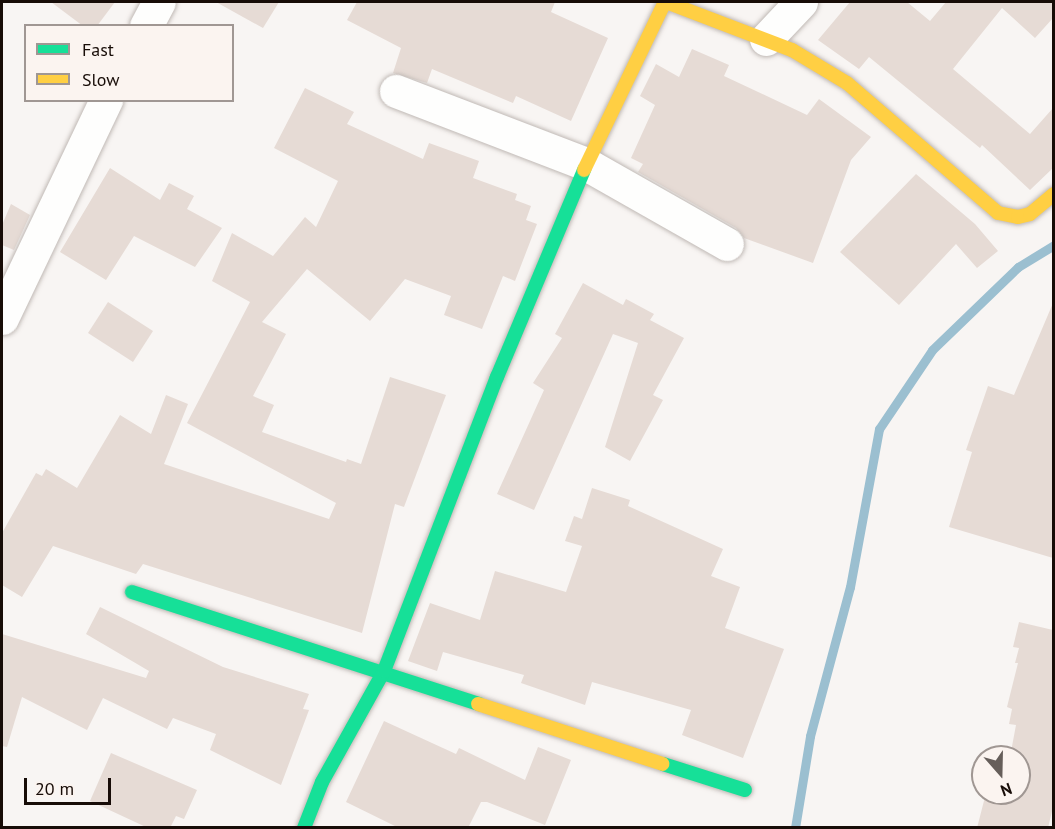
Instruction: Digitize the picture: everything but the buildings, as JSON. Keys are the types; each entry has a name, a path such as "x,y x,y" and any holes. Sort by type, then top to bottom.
{"street":[{"path":"147,24 159,2"},
{"path":"304,828 322,782 384,671 497,376 586,164 666,2 792,50 847,83 998,213 1018,217 1030,214 1053,194"},
{"path":"766,39 801,2"},
{"path":"396,91 586,164 727,244"},
{"path":"5,300 105,102"},
{"path":"132,592 384,671 745,790"}],"waterway":[{"path":"795,828 810,736 850,587 879,429 932,350 1018,267 1054,245"}],"traffic: fast":[{"path":"304,828 322,782 384,671 497,377 584,170"},
{"path":"132,592 478,704"},
{"path":"663,764 745,790"}],"traffic: slow":[{"path":"584,170 665,2"},
{"path":"666,2 792,50 847,83 998,213 1018,217 1030,214 1054,194"},
{"path":"478,704 663,764"}]}
